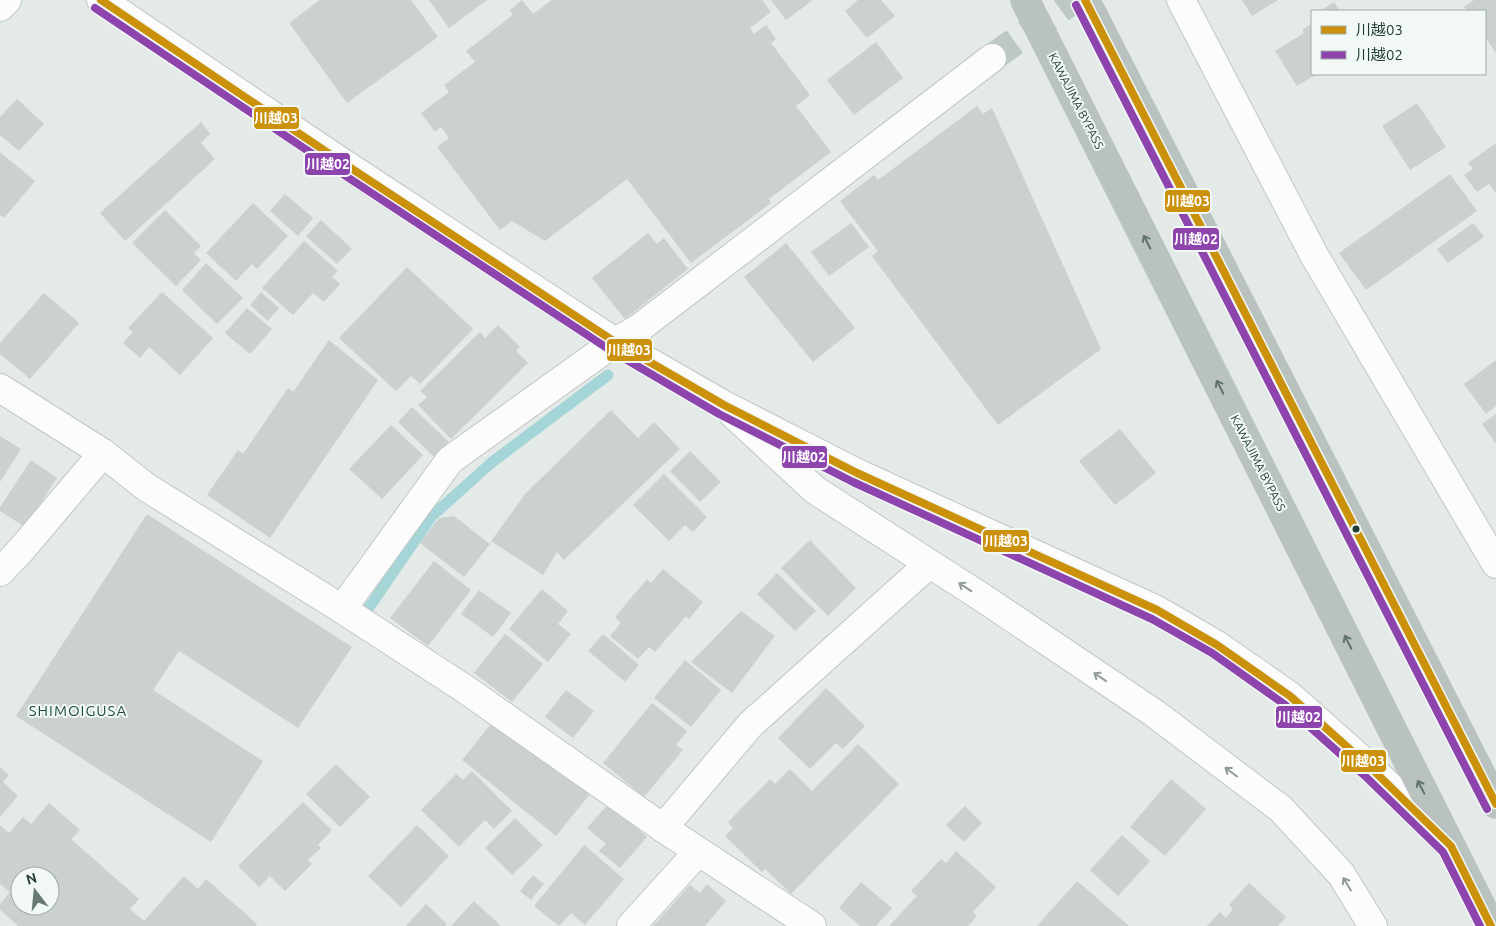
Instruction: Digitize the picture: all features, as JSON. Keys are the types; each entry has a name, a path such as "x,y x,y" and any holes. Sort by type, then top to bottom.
{"highway":[{"name":"KAWAJIMA BYPASS","path":"1025,0 1491,926"},
{"path":"1085,0 1496,804"}],"street":[{"path":"0,7 7,0"},
{"path":"101,0 615,342 724,406 858,473 1157,610 1217,645 1290,696 1372,769 1451,846"},
{"path":"1181,0 1314,256 1495,562"},
{"path":"342,609 450,460 615,342 638,329 992,58"},
{"path":"0,388 103,453 146,487 342,609 465,689 662,828 812,926"},
{"path":"724,406 814,490 1154,713 1281,809 1341,874 1373,926"},
{"path":"0,572 103,453"},
{"path":"662,828 750,725 929,564"},
{"path":"631,926 698,852"}],"building":[{"path":"320,0 411,0 438,37 347,103 289,23"},
{"path":"429,0 487,0 449,28"},
{"path":"522,0 533,14 552,0 762,0 771,12 750,28 754,34 766,25 776,39 771,43 810,95 796,106 831,152 769,199 771,203 691,263 627,179 545,241 512,221 500,230 437,147 449,138 441,127 435,132 421,113 449,92 444,85 475,62 466,51 513,15 510,10"},
{"path":"771,0 813,0 786,20"},
{"path":"858,0 881,0 895,16 867,38 845,11"},
{"path":"1242,0 1278,0 1252,16"},
{"path":"1474,0 1496,0 1496,53 1486,38 1486,10 1466,10 1464,7"},
{"path":"1334,2 1339,10 1322,10"},
{"path":"1311,24 1311,75 1315,75 1297,86 1275,51 1304,33 1302,30"},
{"path":"876,42 903,78 854,115 827,80"},
{"path":"17,99 44,124 19,151 0,135 0,117"},
{"path":"1417,103 1446,147 1410,170 1382,126"},
{"path":"977,106 983,114 992,108 1101,349 998,425 872,256 878,251 840,201 874,175 878,180"},
{"path":"201,122 210,134 201,143 215,159 125,241 100,213"},
{"path":"1496,143 1496,193 1489,184 1477,192 1464,175 1473,169 1468,163"},
{"path":"0,152 35,181 4,218 0,215"},
{"path":"1450,174 1477,211 1366,290 1339,253"},
{"path":"285,194 313,218 298,236 270,211"},
{"path":"253,203 288,236 257,269 252,264 236,281 206,253"},
{"path":"165,210 201,246 194,253 201,260 176,286 132,243"},
{"path":"321,220 352,249 337,264 306,236"},
{"path":"851,223 869,247 829,276 811,252"},
{"path":"1473,223 1484,237 1448,263 1437,249"},
{"path":"648,233 657,244 664,238 688,269 625,319 592,278"},
{"path":"304,241 338,271 332,277 340,284 324,302 313,293 293,315 262,288"},
{"path":"786,243 855,328 813,362 744,277"},
{"path":"206,263 243,298 217,324 182,290"},
{"path":"407,267 473,329 420,384 411,376 396,391 339,338"},
{"path":"162,292 213,338 180,375 149,347 140,358 123,343 133,332 128,328"},
{"path":"261,292 279,308 268,321 250,305"},
{"path":"44,293 79,323 30,379 0,354 0,343"},
{"path":"247,308 272,329 250,354 225,333"},
{"path":"498,325 520,347 516,351 528,363 451,439 418,405 427,397 420,391 480,332 485,338"},
{"path":"329,340 378,380 270,538 207,495 238,450 243,454 288,388 293,392"},
{"path":"1496,360 1496,406 1486,414 1464,384"},
{"path":"412,407 449,442 434,457 398,422"},
{"path":"611,410 638,438 654,422 680,449 564,560 557,552 543,575 491,541 526,493"},
{"path":"1496,414 1496,444 1482,424"},
{"path":"391,425 423,455 382,499 349,469"},
{"path":"1120,429 1156,473 1115,505 1079,461"},
{"path":"0,436 21,449 0,482"},
{"path":"690,451 721,482 700,502 670,471"},
{"path":"31,460 57,478 25,527 0,511 0,507"},
{"path":"664,474 707,517 693,532 685,525 669,541 633,505"},
{"path":"147,514 352,647 298,728 179,651 153,690 263,761 211,842 16,716"},
{"path":"454,516 490,544 464,577 420,543 439,518"},
{"path":"810,540 856,588 828,616 781,568"},
{"path":"434,561 471,590 428,646 390,618"},
{"path":"663,569 703,602 689,619 686,616 655,652 649,647 638,659 610,636 621,623 615,617 647,579 651,583"},
{"path":"777,573 816,611 795,631 757,594"},
{"path":"542,589 568,611 558,624 571,634 548,662 509,629"},
{"path":"479,590 511,613 493,637 461,614"},
{"path":"741,611 775,636 732,693 691,662"},
{"path":"505,634 543,664 512,702 474,673"},
{"path":"603,634 639,665 625,682 588,651"},
{"path":"685,660 721,690 691,727 654,698"},
{"path":"826,688 865,726 843,749 836,743 810,769 778,738"},
{"path":"566,690 594,711 573,738 545,717"},
{"path":"652,703 687,731 676,745 683,750 644,797 603,763"},
{"path":"495,719 590,794 556,836 462,760"},
{"path":"858,744 899,784 791,894 765,869 762,872 725,836 733,828 728,822 770,779 775,784 790,769 812,791"},
{"path":"336,764 370,797 340,827 306,794"},
{"path":"0,767 9,775 3,782 18,796 0,817"},
{"path":"472,771 512,811 494,829 485,820 459,847 421,810 456,774 463,780"},
{"path":"1171,779 1206,809 1165,856 1130,827"},
{"path":"303,802 332,830 318,845 321,848 308,860 312,864 285,891 270,876 259,887 238,866"},
{"path":"49,803 80,830 71,839 139,899 130,909 144,921 184,876 198,889 206,879 257,924 256,926 18,926 0,910 0,904 10,892 0,884 0,825 9,833 23,817 31,824"},
{"path":"609,803 647,837 620,868 599,851 606,844 587,828"},
{"path":"965,806 982,823 964,842 946,825"},
{"path":"515,818 543,845 512,875 485,848"},
{"path":"417,825 449,856 401,907 368,876"},
{"path":"1122,835 1150,861 1118,896 1090,870"},
{"path":"584,845 624,879 585,925 571,913 559,926 534,906"},
{"path":"956,851 996,887 973,912 977,916 968,926 889,926 917,896 911,891 941,859 946,863"},
{"path":"533,875 544,884 531,900 520,891"},
{"path":"1077,881 1129,926 1037,926"},
{"path":"861,882 892,908 876,926 860,926 839,908"},
{"path":"1249,883 1286,917 1278,926 1207,926 1220,912 1226,918 1233,909 1229,905"},
{"path":"707,884 726,901 705,926 653,926 690,885 700,893"},
{"path":"474,901 501,926 451,926"},
{"path":"426,904 447,924 445,926 406,926"}],"waterway":[{"path":"368,609 432,516 491,463 608,375"}],"tunnel":[{"path":"992,58 1073,0"}],"transit line":[{"name":"川越03","path":"101,0 331,155 615,342 724,405 857,473 1157,610 1217,645 1290,696 1372,769 1451,846 1491,926"},
{"name":"川越03","path":"1085,0 1496,804"},
{"name":"川越02","path":"1076,5 1487,809"},
{"name":"川越02","path":"95,8 610,350 719,414 853,482 1152,619 1212,653 1284,704 1365,776 1443,852 1480,926"}],"district":[{"name":"SHIMOIGUSA","path":"78,711"}]}
